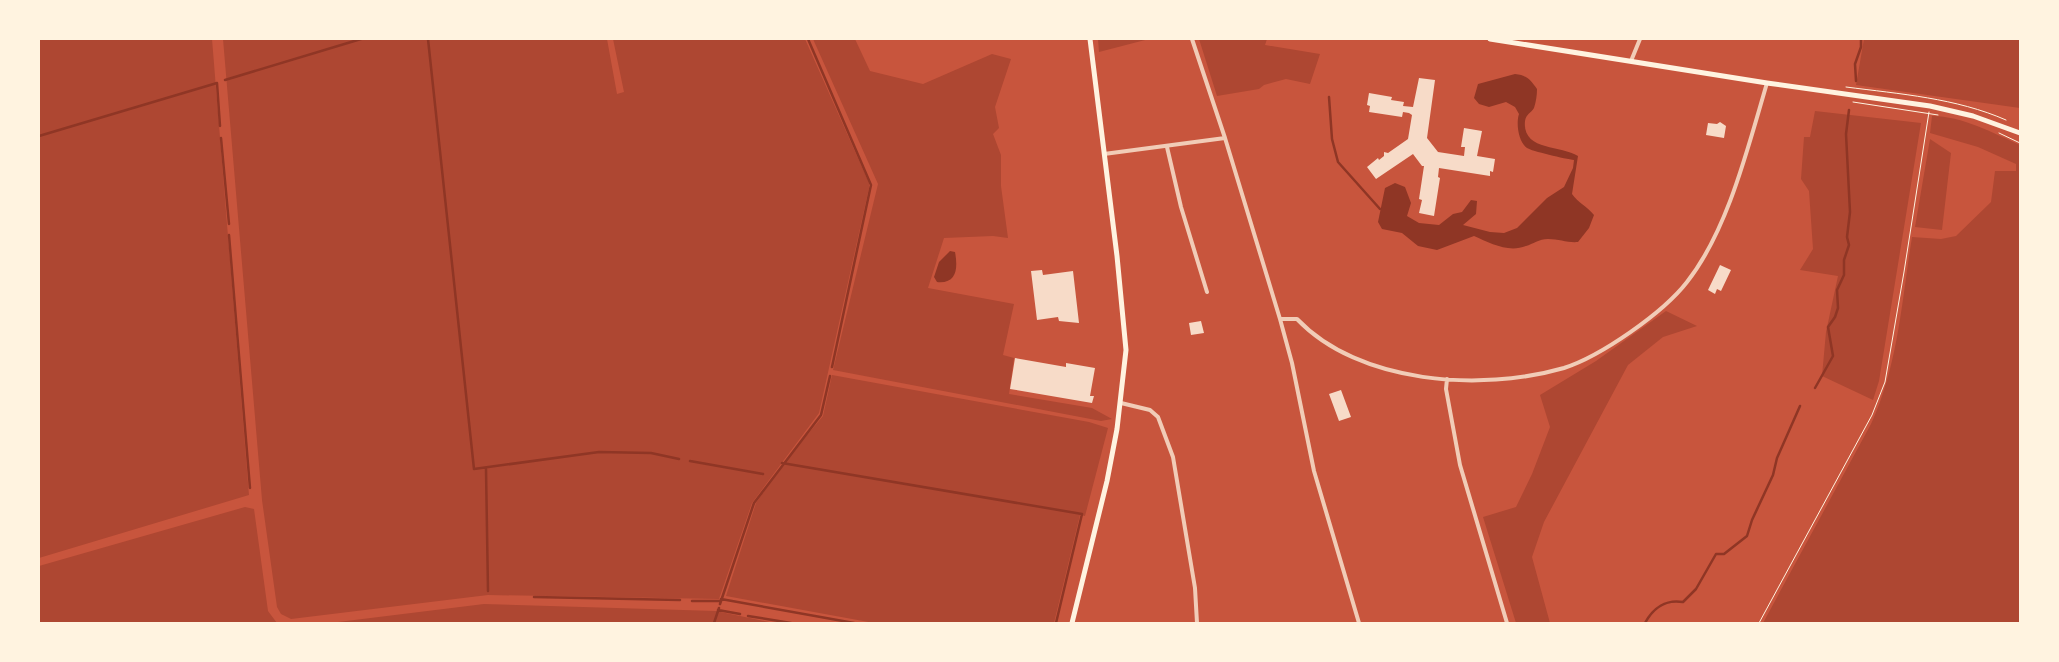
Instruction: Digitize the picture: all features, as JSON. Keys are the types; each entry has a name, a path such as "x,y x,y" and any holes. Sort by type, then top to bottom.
{"main road":[{"path":"1072,623 1106,481 1121,403 1125,331 1090,39"},
{"path":"1490,39 1766,83 1930,106 1973,116 2020,133"}],"street":[{"path":"1192,39 1225,138 1280,320 1294,372 1314,471 1359,623"},
{"path":"1631,61 1640,39"},
{"path":"1280,320 1297,319 1309,332 1332,347 1366,363 1405,374 1447,379 1478,381 1524,377 1564,367 1592,356 1618,340 1664,306 1686,284 1702,262 1741,172 1766,83"},
{"path":"1104,154 1225,138"},
{"path":"1167,147 1181,207 1207,292"},
{"path":"1447,379 1446,389 1460,465 1507,623"},
{"path":"1121,403 1150,410 1158,417 1173,457 1195,588 1197,623"}],"path":[{"path":"1849,102 1945,117"},
{"path":"1759,623 1872,415 1885,382 1930,106"},
{"path":"1994,131 2020,143"}],"shaded area":[{"path":"39,39 212,39 249,495 39,558"},
{"path":"223,39 607,39 617,94 624,92 613,39 805,39 869,183 869,188 819,413 752,503 719,599 488,595 291,619 281,614 277,607 262,500"},
{"path":"813,39 855,39 870,71 923,84 992,54 1011,59 995,107 999,128 993,134 1001,155 1001,186 1008,238 993,236 944,238 928,288 1014,304 1003,355 1014,358 1009,394 1092,408 1112,419 1101,421 833,370 878,184"},
{"path":"1098,39 1149,39 1099,52"},
{"path":"1199,39 1267,39 1265,45 1320,54 1310,84 1286,79 1264,85 1259,89 1217,96"},
{"path":"1864,39 2020,39 2020,108 1856,85"},
{"path":"1515,74 1528,78 1537,89 1534,108 1527,115 1525,121 1526,131 1530,138 1544,146 1578,156 1572,194 1594,215 1589,228 1578,242 1545,239 1519,248 1506,248 1474,236 1437,250 1418,246 1402,233 1382,229 1378,222 1385,188 1395,183 1405,187 1411,203 1407,216 1419,223 1439,225 1453,214 1462,212 1471,200 1477,201 1476,214 1463,225 1490,232 1504,233 1517,228 1547,198 1564,187 1573,168 1574,160 1527,148 1520,137 1518,127 1519,114 1515,107 1506,102 1489,107 1479,104 1474,98 1478,84"},
{"path":"1815,111 1921,123 1879,381 1873,400 1822,376 1826,332 1838,276 1800,270 1813,249 1809,191 1801,179 1804,137 1810,137"},
{"path":"1932,116 1966,122 2020,145 2020,623 1763,623 1871,424 1880,402 1898,332 1912,237 1941,239 1956,236 1991,202 1995,171 2016,171 2016,164 1978,147 1930,133"},
{"path":"1930,139 1951,153 1942,230 1915,227"},
{"path":"950,251 955,252 955,274 949,280 937,282 934,277 939,262"},
{"path":"1666,311 1697,326 1663,337 1628,365 1544,522 1532,557 1550,623 1516,623 1483,517 1516,507 1532,474 1550,427 1540,395 1596,361"},
{"path":"832,375 1089,422 1108,428 1085,516 1080,515 1054,623 874,623 726,596 756,503 782,465 823,416"},
{"path":"245,507 254,509 268,611 277,623 39,623 39,566"},
{"path":"484,604 716,611 774,623 330,623"}],"building":[{"path":"1419,78 1435,80 1427,138 1438,152 1464,156 1465,147 1461,147 1464,128 1482,131 1477,156 1495,159 1493,172 1490,171 1490,176 1439,168 1438,177 1440,178 1434,216 1419,213 1422,200 1419,199 1424,166 1413,154 1376,179 1367,167 1378,158 1379,160 1384,156 1384,152 1388,153 1408,139 1412,115 1403,112 1402,117 1369,112 1370,106 1367,105 1369,93 1392,97 1391,100 1404,102 1403,106 1413,107"},
{"path":"1720,122 1726,126 1724,138 1706,135 1708,123 1717,124"},
{"path":"1720,265 1731,270 1721,291 1717,289 1715,294 1708,290"},
{"path":"1042,270 1043,275 1073,271 1079,323 1059,321 1058,317 1037,320 1031,271"},
{"path":"1201,321 1204,333 1191,335 1189,323"},
{"path":"1015,358 1066,367 1066,363 1095,368 1090,396 1094,396 1092,403 1010,389"},
{"path":"1341,390 1351,417 1339,421 1329,394"}],"waterway":[{"path":"225,80 361,39"},
{"path":"428,39 474,469 599,452 651,453 679,459"},
{"path":"808,39 871,185 832,367"},
{"path":"1856,81 1855,64 1861,47 1861,39"},
{"path":"39,136 217,83 220,126"},
{"path":"1329,97 1332,139 1338,162 1380,209"},
{"path":"1815,388 1833,356 1828,327 1835,317 1838,308 1837,290 1844,275 1844,260 1849,245 1847,237 1850,212 1846,134 1849,110"},
{"path":"221,138 229,224"},
{"path":"229,235 250,488"},
{"path":"720,604 754,503 821,415 830,376"},
{"path":"1645,623 1656,609 1666,603 1683,602 1696,589 1716,554 1724,554 1747,536 1752,520 1773,475 1777,458 1800,406"},
{"path":"690,461 763,474"},
{"path":"782,463 1082,514 1056,623"},
{"path":"486,469 488,591"},
{"path":"534,597 680,600"},
{"path":"721,599 854,623"},
{"path":"692,601 720,601"},
{"path":"714,623 719,608"},
{"path":"718,610 740,614"},
{"path":"748,616 791,623"}]}
